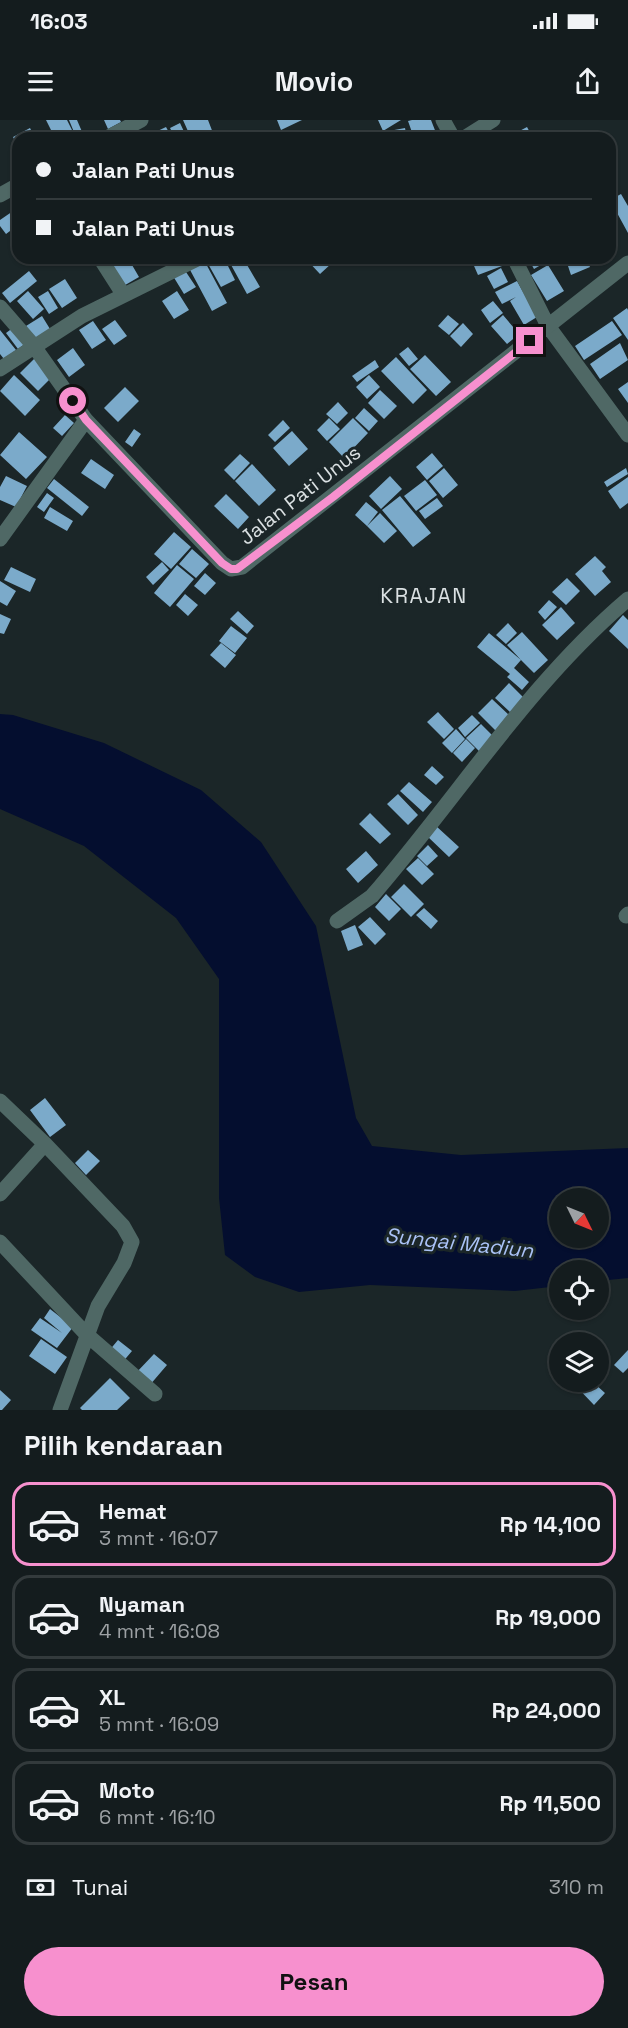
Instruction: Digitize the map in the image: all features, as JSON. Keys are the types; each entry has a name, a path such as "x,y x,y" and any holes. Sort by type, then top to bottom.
{"street":[{"path":"118,132 141,120"},
{"path":"474,132 493,120"},
{"name":"Jalan Pati Unus","path":"0,307 33,345 86,420 222,563 231,569 237,569 333,497 628,263"},
{"path":"104,264 123,294"},
{"path":"0,369 33,345 123,294 186,264"},
{"path":"517,264 548,326 628,435"},
{"path":"0,539 86,420"},
{"path":"338,921 378,889 543,682 598,624 628,599"},
{"path":"0,1101 45,1144 123,1226 132,1242 131,1250 98,1306 60,1410"},
{"path":"0,1194 45,1144"},
{"path":"0,1242 86,1334 155,1394"}],"water":[{"name":"Sungai Madiun","path":"0,714 13,715 104,743 201,790 261,842 316,926 356,1118 372,1146 461,1155 628,1148 628,1278 609,1280 609,1260 549,1260 549,1287 515,1291 370,1285 299,1292 255,1277 225,1255 219,1198 219,979 176,918 84,846 0,809"}],"building":[{"path":"46,120 67,120 73,132 52,132"},
{"path":"69,120 77,120 82,132 74,132"},
{"path":"104,120 120,120 121,122 108,129"},
{"path":"183,120 208,120 213,132 188,132"},
{"path":"277,120 302,120 281,130"},
{"path":"378,120 401,120 383,131"},
{"path":"431,120 436,132 412,132 408,121"},
{"path":"180,123 184,132 172,132 170,128"},
{"path":"166,127 169,132 155,132"},
{"path":"527,127 530,132 518,132"},
{"path":"405,128 406,132 389,132"},
{"path":"621,194 628,206 628,233 616,211 616,197"},
{"path":"12,212 12,230 6,234 0,226 0,220"},
{"path":"111,264 131,264 139,277 120,288"},
{"path":"196,264 206,264 227,303 212,311 189,268"},
{"path":"208,264 227,264 235,280 221,287"},
{"path":"231,264 247,264 260,287 247,294"},
{"path":"311,264 331,264 320,274"},
{"path":"473,264 501,264 502,266 478,275"},
{"path":"531,264 543,264 534,269"},
{"path":"567,264 589,264 590,267 571,275"},
{"path":"548,265 564,291 547,301 531,275"},
{"path":"501,268 508,282 494,289 487,276"},
{"path":"184,269 196,287 184,294 173,276"},
{"path":"29,271 37,281 10,303 2,293"},
{"path":"65,279 77,298 62,308 49,289"},
{"path":"517,281 537,317 524,325 510,301 516,297 502,304 495,292"},
{"path":"28,291 44,309 33,319 17,301"},
{"path":"48,291 58,308 49,314 38,297"},
{"path":"177,291 189,310 174,319 162,301"},
{"path":"493,301 503,313 490,323 481,310"},
{"path":"627,308 628,310 628,340 613,318"},
{"path":"448,315 459,324 449,335 438,326"},
{"path":"503,315 519,334 507,344 491,326"},
{"path":"42,316 50,329 35,339 26,326"},
{"path":"115,320 127,336 114,345 102,329"},
{"path":"93,321 106,340 92,349 79,330"},
{"path":"612,321 622,335 584,360 575,346"},
{"path":"463,323 473,334 461,347 450,336"},
{"path":"14,327 26,343 18,349 6,333"},
{"path":"0,330 16,350 4,359 0,354"},
{"path":"620,343 628,360 600,379 590,364"},
{"path":"408,347 418,359 409,366 399,354"},
{"path":"73,348 85,365 69,377 57,360"},
{"path":"425,355 451,382 436,396 410,369"},
{"path":"36,357 54,375 38,391 20,373"},
{"path":"396,357 427,390 413,404 381,371"},
{"path":"375,360 379,367 357,382 352,376"},
{"path":"14,375 40,400 25,416 0,391"},
{"path":"369,375 380,387 367,399 356,387"},
{"path":"628,382 628,403 618,389"},
{"path":"125,387 139,401 118,422 104,408"},
{"path":"380,390 397,406 384,419 368,403"},
{"path":"338,402 348,413 337,424 326,414"},
{"path":"364,408 378,421 369,431 355,418"},
{"path":"65,415 74,423 62,436 53,428"},
{"path":"329,418 340,429 327,441 317,430"},
{"path":"353,418 368,433 344,458 329,442"},
{"path":"283,420 290,428 275,442 268,435"},
{"path":"134,429 141,434 132,447 125,442"},
{"path":"292,431 308,449 289,466 273,448"},
{"path":"19,432 47,457 26,479 0,455"},
{"path":"432,453 443,466 427,480 416,467"},
{"path":"240,454 250,463 234,480 224,470"},
{"path":"91,459 114,475 105,489 81,473"},
{"path":"252,464 276,490 259,506 235,481"},
{"path":"444,468 458,485 443,498 429,481"},
{"path":"626,468 628,474 607,487 604,482"},
{"path":"6,476 27,486 16,507 0,500 0,487"},
{"path":"390,476 402,489 381,509 369,496"},
{"path":"628,477 628,503 620,509 608,491"},
{"path":"54,479 89,507 82,516 47,488"},
{"path":"425,480 437,495 416,511 404,496"},
{"path":"47,493 54,498 44,512 37,507"},
{"path":"226,494 249,517 238,529 214,506"},
{"path":"400,496 431,533 413,547 382,510"},
{"path":"437,498 443,506 425,519 419,511"},
{"path":"366,502 378,512 367,526 355,515"},
{"path":"50,507 73,521 67,531 44,518"},
{"path":"380,513 397,531 384,543 367,526"},
{"path":"174,532 191,547 171,569 154,554"},
{"path":"192,549 209,564 196,578 179,564"},
{"path":"595,556 606,567 602,571 611,582 595,596 575,574"},
{"path":"162,562 169,570 153,585 146,577"},
{"path":"177,565 194,579 170,607 154,593"},
{"path":"11,567 36,579 30,592 4,580"},
{"path":"205,573 216,583 205,595 194,586"},
{"path":"567,578 580,591 566,605 552,592"},
{"path":"0,581 16,591 7,606 0,602"},
{"path":"185,594 198,605 188,616 176,605"},
{"path":"549,600 557,607 545,620 538,612"},
{"path":"561,607 575,623 557,640 542,625"},
{"path":"238,611 254,626 247,634 230,619"},
{"path":"0,614 11,619 4,634 0,633"},
{"path":"623,615 628,620 628,649 609,631"},
{"path":"508,623 517,633 506,644 496,635"},
{"path":"231,626 247,638 235,653 219,641"},
{"path":"522,632 548,660 534,673 507,645"},
{"path":"489,633 521,660 514,668 529,682 522,690 507,677 510,674 477,647"},
{"path":"221,643 236,655 225,668 210,655"},
{"path":"509,683 524,698 510,712 495,698"},
{"path":"492,699 510,716 496,731 478,713"},
{"path":"438,712 454,729 444,739 427,722"},
{"path":"472,715 480,723 465,737 458,728"},
{"path":"481,724 495,738 480,752 466,738"},
{"path":"456,729 465,739 452,753 442,743"},
{"path":"466,739 475,748 462,762 453,753"},
{"path":"432,766 444,777 436,785 424,775"},
{"path":"409,782 432,802 423,812 400,791"},
{"path":"398,794 418,815 408,825 387,804"},
{"path":"370,813 391,834 380,844 359,824"},
{"path":"436,826 459,847 449,857 427,836"},
{"path":"428,845 438,856 427,866 417,856"},
{"path":"366,851 378,865 358,883 346,869"},
{"path":"418,858 434,874 422,885 406,869"},
{"path":"404,884 424,904 411,917 391,897"},
{"path":"386,894 401,909 389,921 375,907"},
{"path":"424,908 438,921 431,929 416,915"},
{"path":"370,917 386,934 375,945 358,927"},
{"path":"355,925 363,945 348,951 341,931"},
{"path":"45,1098 66,1125 50,1137 30,1110"},
{"path":"88,1150 100,1161 86,1175 75,1163"},
{"path":"50,1309 73,1327 57,1348 31,1330 40,1318 62,1333 44,1318"},
{"path":"41,1339 67,1357 55,1374 29,1356"},
{"path":"118,1340 132,1351 121,1364 108,1352"},
{"path":"628,1350 628,1368 623,1373 614,1365"},
{"path":"154,1354 167,1365 149,1386 135,1374"},
{"path":"110,1378 130,1398 117,1410 82,1410 80,1408"},
{"path":"0,1390 11,1400 2,1410 0,1410"},
{"path":"582,1392 605,1393 594,1405"}],"district":[{"name":"KRAJAN","path":"424,596"}],"route":[{"path":"73,401 86,420 222,563 231,569 237,569 333,497 530,341"}]}
